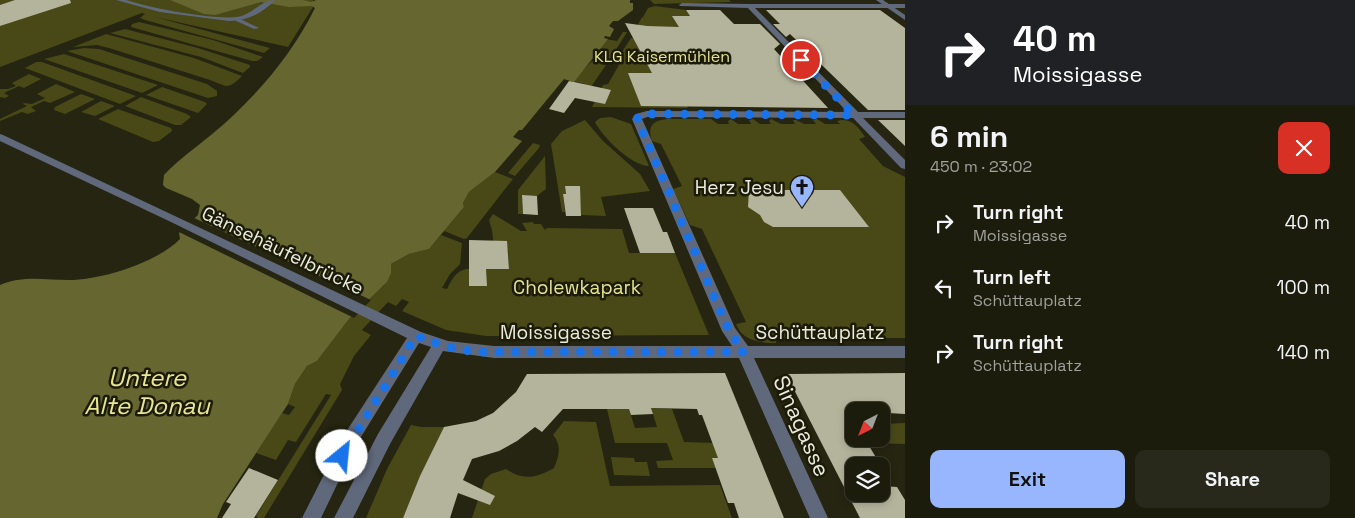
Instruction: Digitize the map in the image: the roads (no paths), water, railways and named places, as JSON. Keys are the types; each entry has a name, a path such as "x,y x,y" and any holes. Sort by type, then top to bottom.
{"street":[{"path":"118,0 207,17 236,19 248,16 270,2"},
{"path":"880,0 905,18"},
{"path":"682,5 905,6"},
{"path":"749,6 905,166"},
{"name":"Schüttauplatz","path":"905,115 647,114 639,116 637,119 729,331 744,352 905,352"},
{"name":"Gänsehäufelbrücke","path":"0,137 375,316"},
{"name":"Moissigasse","path":"375,316 416,336 475,352 744,352"},
{"path":"311,518 350,440 416,336"},
{"path":"343,518 384,438 440,344"},
{"name":"Sinagasse","path":"744,352 819,518"}],"lane":[{"path":"236,19 256,28"}],"water":[{"name":"Untere Alte Donau","path":"170,0 303,0 311,2 316,0 630,0 630,3 633,3 633,10 618,21 613,21 609,26 614,29 610,37 605,36 604,38 608,39 574,82 564,79 522,130 519,130 513,137 522,141 495,172 469,192 463,203 464,207 429,249 409,254 391,264 391,273 387,282 349,319 317,361 307,366 295,384 288,404 223,504 217,518 0,518 0,285 26,279 69,280 113,273 158,255 180,239 179,233 198,215 200,205 192,199 166,188 163,185 164,175 227,121 270,77 294,44 315,8 312,6 289,7 261,2 215,15 204,14"}],"place":[{"name":"Herz Jesu","path":"802,208"}],"park label":[{"name":"KLG Kaisermühlen","path":"662,56"},
{"name":"Cholewkapark","path":"577,287"}]}
